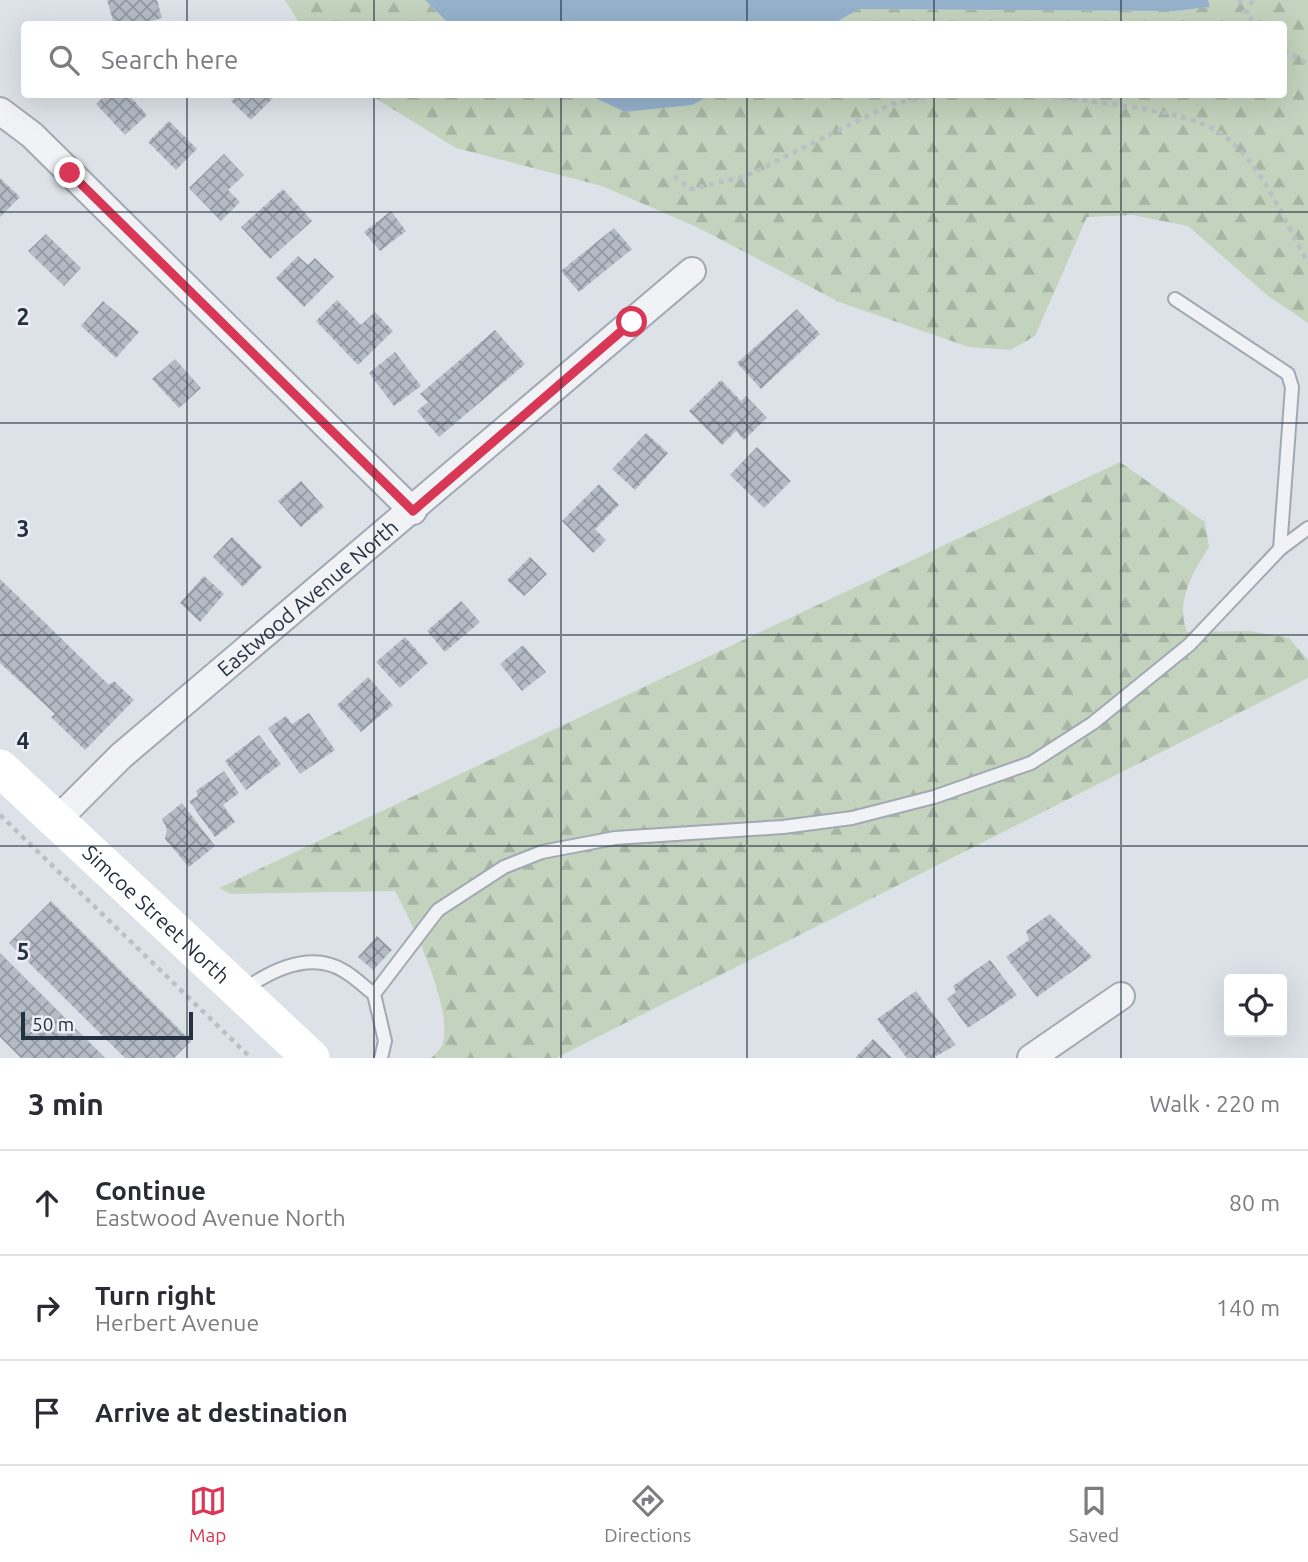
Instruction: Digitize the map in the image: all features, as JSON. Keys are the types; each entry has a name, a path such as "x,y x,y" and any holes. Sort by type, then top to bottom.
{"main road":[{"name":"Simcoe Street North","path":"0,768 311,1058"}],"street":[{"path":"0,111 32,135 413,511"},
{"name":"Eastwood Avenue North","path":"55,822 121,756 413,511 692,271"},
{"path":"1031,1058 1121,996"}],"lane":[{"path":"1175,299 1288,374 1292,387 1280,549"},
{"path":"374,994 438,910 504,867 542,852 615,838 783,827 852,818 934,797 1031,763 1093,723 1189,645 1280,549 1308,528"},
{"path":"242,991 266,974 315,961 342,969 374,994 385,1041 381,1058"}],"path":[{"path":"1239,0 1246,14 1254,21"},
{"path":"1246,14 1253,0"},
{"path":"1287,52 1308,64"},
{"path":"674,176 691,189 746,176 892,104 923,98"},
{"path":"1060,98 1160,113 1202,123 1219,131 1244,155 1308,263"},
{"path":"0,815 251,1058"}],"green space":[{"path":"285,0 425,0 446,21 298,21"},
{"path":"1208,0 1308,0 1308,323 1267,295 1188,226 1132,215 1087,217 1035,336 1010,350 969,347 839,302 699,228 602,186 456,148 375,98 595,98 625,112 692,105 704,98 1287,98 1287,21 838,21 859,9 1174,11 1210,7"},
{"path":"1120,462 1205,522 1209,547 1192,577 1184,599 1187,632 1250,631 1289,638 1308,660 1308,678 556,1058 431,1058 442,1046 443,1012 430,967 395,891 231,894 219,888"}],"water":[{"path":"425,0 1208,0 1210,7 1174,11 859,9 838,21 446,21"},
{"path":"595,98 705,98 692,105 625,112"}],"building":[{"path":"107,0 157,0 162,18 151,21 113,21"},
{"path":"102,98 132,98 147,115 125,135 96,104"},
{"path":"234,98 273,98 251,120 231,101"},
{"path":"169,121 197,149 176,170 148,142"},
{"path":"224,154 244,175 228,190 240,202 221,221 189,188"},
{"path":"0,178 20,197 0,217"},
{"path":"283,189 312,221 270,259 241,227"},
{"path":"391,211 406,231 380,251 364,232"},
{"path":"614,228 632,249 579,292 561,271"},
{"path":"46,234 81,268 64,286 28,251"},
{"path":"298,256 308,265 315,258 334,277 304,307 276,278"},
{"path":"337,300 361,325 375,312 393,331 358,365 316,321"},
{"path":"103,301 139,332 116,358 81,326"},
{"path":"797,309 820,334 761,389 737,363"},
{"path":"495,330 525,364 439,437 417,411 428,402 420,394"},
{"path":"395,352 421,386 394,406 369,373"},
{"path":"175,359 201,388 179,408 152,379"},
{"path":"721,380 741,401 746,396 767,418 744,440 736,431 722,445 689,411"},
{"path":"646,433 668,453 635,490 612,469"},
{"path":"757,447 791,481 764,508 730,475"},
{"path":"301,481 324,507 301,527 278,501"},
{"path":"599,484 619,505 595,529 606,540 593,553 562,521"},
{"path":"232,537 262,567 243,587 213,557"},
{"path":"530,557 547,574 524,596 507,580"},
{"path":"204,576 224,594 200,622 180,603"},
{"path":"0,579 109,685 114,681 134,700 85,750 51,717 55,714 0,663"},
{"path":"461,601 480,622 445,652 427,631"},
{"path":"405,637 428,663 400,688 376,662"},
{"path":"523,645 546,672 522,691 500,664"},
{"path":"368,677 393,705 361,732 337,705"},
{"path":"309,713 335,750 300,774 268,728 286,716 292,724"},
{"path":"259,735 281,764 246,790 225,761"},
{"path":"224,771 239,793 223,805 235,822 215,837 189,801 198,796 196,791"},
{"path":"182,803 215,846 189,867 165,839 167,829 162,819"},
{"path":"51,901 191,1041 174,1058 125,1058 9,943"},
{"path":"1050,914 1092,957 1037,997 1006,957 1029,940 1026,931"},
{"path":"377,936 392,950 373,970 358,957"},
{"path":"0,953 105,1058 21,1058 0,1037"},
{"path":"990,960 1017,995 968,1028 947,999 956,992 953,986"},
{"path":"916,991 956,1045 933,1058 907,1058 877,1019"},
{"path":"873,1039 892,1058 855,1058"}],"route":[{"path":"70,173 413,511 632,322"}]}
